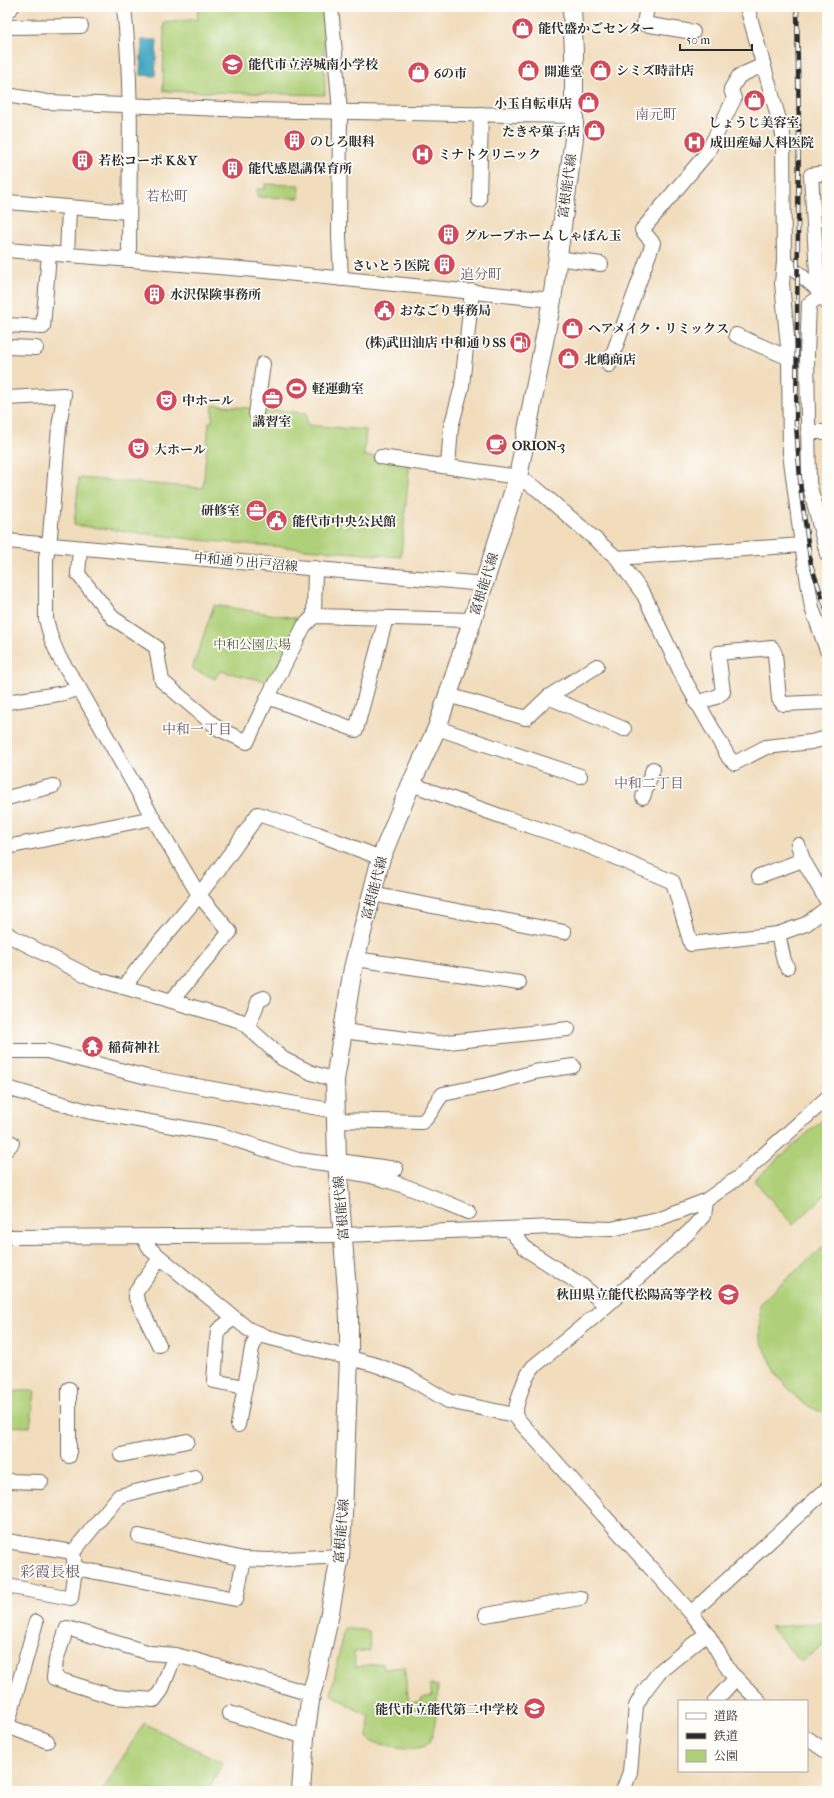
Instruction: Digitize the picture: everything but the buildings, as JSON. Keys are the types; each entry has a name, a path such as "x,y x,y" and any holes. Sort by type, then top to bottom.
{"main road":[{"name":"富根能代線","path":"301,1791 305,1737 311,1694 329,1618 340,1556 349,1357 349,1317 338,1166 335,1080 342,1031 356,959 381,858 411,784 437,728 518,477 552,300 574,138 574,53 572,7"}],"street":[{"path":"7,11 12,7"},
{"path":"124,7 128,38 130,105 129,259"},
{"path":"331,7 340,112 339,236 341,279"},
{"path":"647,7 644,24 693,32"},
{"path":"747,7 783,134 784,261 782,283 789,358 790,453 812,608 827,650"},
{"path":"7,27 81,26"},
{"path":"609,365 653,243 642,230 707,153 734,99 731,89 739,76 763,65"},
{"path":"8,98 47,102 249,110 574,116"},
{"path":"478,200 481,114"},
{"path":"823,296 811,175 827,173"},
{"path":"7,202 69,209 129,212"},
{"path":"67,255 69,209"},
{"path":"7,250 129,259 472,291 552,300"},
{"path":"7,325 43,328 50,254"},
{"path":"557,258 601,264"},
{"path":"784,261 823,296"},
{"path":"448,466 451,427 463,379 472,291"},
{"path":"823,296 809,304 807,355 809,483 825,534 827,554"},
{"path":"736,335 789,358"},
{"path":"7,347 36,348"},
{"path":"256,414 263,364"},
{"path":"7,398 64,395 59,427 49,545 46,558 46,619 59,657 79,688 153,818 199,895 230,932 172,1000"},
{"path":"809,432 827,432"},
{"path":"381,456 518,477 537,489 617,558 644,595 671,654 696,702 729,758 735,763 766,747 811,742 827,738"},
{"name":"中和通り出戸沼線","path":"7,541 484,584"},
{"path":"617,558 802,545"},
{"path":"80,548 78,574 113,618 156,647 162,681 219,729 247,742 304,626 314,616 315,568"},
{"path":"314,616 472,620"},
{"path":"268,697 356,730 386,618"},
{"path":"696,702 716,697 723,692 718,653 772,648 775,654 779,699 783,704 827,702"},
{"path":"448,695 526,718 548,697 597,666"},
{"path":"7,702 65,693 79,688"},
{"path":"548,697 624,729"},
{"path":"437,728 580,776"},
{"path":"643,797 652,769"},
{"path":"411,784 506,818 580,842 673,882 690,944 778,934 806,924 827,908"},
{"path":"7,798 53,786"},
{"path":"125,987 135,969 199,895 238,844 258,814 318,834 381,858"},
{"path":"7,847 153,818"},
{"path":"798,845 803,860 827,901"},
{"path":"759,876 803,860"},
{"path":"372,894 564,932"},
{"path":"7,933 10,936 92,978 241,1021 283,1059 312,1073 335,1080"},
{"path":"778,934 784,961 787,967"},
{"path":"356,959 519,983"},
{"path":"248,1026 259,1000 264,998"},
{"path":"342,1031 438,1042 568,1029"},
{"path":"7,1052 47,1051 147,1077 336,1115 422,1122 428,1117 437,1100 443,1094 492,1084 534,1072 573,1066"},
{"path":"7,1088 87,1111 218,1134 298,1160 338,1166 396,1169"},
{"path":"7,1237 344,1235 554,1226 612,1229 658,1219 705,1201 739,1177 827,1098"},
{"path":"338,1166 405,1187 469,1212"},
{"path":"514,1415 522,1386 530,1371 689,1232 703,1216 705,1201"},
{"path":"508,1229 527,1250 580,1284 606,1305"},
{"path":"142,1236 151,1250 160,1258 248,1329 373,1364 406,1376 448,1401 514,1415 691,1614 707,1633 736,1678 758,1700"},
{"path":"159,1345 136,1298 136,1292 160,1258"},
{"path":"234,1318 218,1330 214,1381 245,1387"},
{"path":"238,1425 252,1348 259,1333"},
{"path":"69,1389 69,1456"},
{"path":"121,1455 187,1441"},
{"path":"7,1586 71,1598 75,1568 73,1552 119,1496 194,1477"},
{"path":"7,1481 41,1482"},
{"path":"691,1614 827,1489"},
{"path":"139,1536 244,1559 269,1560 340,1556"},
{"path":"7,1541 73,1552"},
{"path":"75,1568 236,1599 244,1559"},
{"path":"486,1615 580,1598"},
{"path":"36,1622 7,1726 47,1741"},
{"path":"175,1655 161,1690 154,1700 114,1697 54,1678 56,1660 66,1628 150,1653 175,1655 311,1694"},
{"path":"622,1791 630,1772 636,1706 659,1672 707,1633"},
{"path":"716,1700 736,1678"},
{"path":"229,1713 305,1737"},
{"path":"808,1739 827,1752"}],"green space":[{"name":"能代市立渟城南小学校","path":"197,7 323,7 325,95 163,91 164,23 198,19"},
{"path":"265,184 299,185 299,198 257,197 257,189 265,189"},
{"path":"213,405 307,413 307,425 366,430 364,456 410,460 401,557 199,540 74,525 79,478 203,488 209,422 212,422"},
{"name":"中和公園広場","path":"214,605 302,619 270,682 220,671 215,679 192,669"},
{"path":"827,1116 827,1193 793,1225 754,1180"},
{"path":"827,1243 827,1415 802,1403 778,1377 760,1339 760,1303"},
{"path":"7,1391 35,1391 30,1427 7,1426"},
{"path":"827,1621 827,1648 824,1644 801,1662 770,1627 823,1623"},
{"path":"344,1628 369,1631 370,1651 354,1652 355,1667 382,1663 383,1669 404,1667 409,1703 422,1701 421,1698 432,1696 430,1685 438,1686 434,1726 430,1741 426,1745 415,1748 407,1748 372,1742 368,1738 369,1715 331,1694"},
{"path":"144,1723 223,1763 208,1791 102,1791"}],"water":[{"path":"142,40 157,40 155,76 140,75"}],"railway":[{"path":"797,7 799,129 796,424 801,493 811,565 827,611"}],"place":[{"name":"能代盛かごセンター","path":"523,28"},
{"name":"能代市立渟城南小学校","path":"233,64"},
{"name":"シミズ時計店","path":"600,70"},
{"name":"開進堂","path":"528,71"},
{"name":"6の市","path":"418,73"},
{"name":"しょうじ美容室","path":"754,100"},
{"name":"小玉自転車店","path":"588,103"},
{"name":"たきや菓子店","path":"595,131"},
{"name":"のしろ眼科","path":"295,141"},
{"name":"成田産婦人科医院","path":"695,142"},
{"name":"ミナトクリニック","path":"422,154"},
{"name":"若松コーポ K＆Y","path":"83,160"},
{"name":"能代感恩講保育所","path":"232,168"},
{"name":"グループホーム しゃぼん玉","path":"448,235"},
{"name":"さいとう医院","path":"445,265"},
{"name":"水沢保険事務所","path":"154,294"},
{"name":"おなごり事務局","path":"385,310"},
{"name":"ヘアメイク・リミックス","path":"573,328"},
{"name":"(株)武田油店 中和通りSS","path":"521,342"},
{"name":"北嶋商店","path":"568,359"},
{"name":"軽運動室","path":"296,388"},
{"name":"講習室","path":"272,399"},
{"name":"中ホール","path":"167,400"},
{"name":"ORION-3","path":"496,445"},
{"name":"大ホール","path":"138,449"},
{"name":"研修室","path":"256,510"},
{"name":"能代市中央公民館","path":"277,521"},
{"name":"稲荷神社","path":"93,1047"},
{"name":"秋田県立能代松陽高等学校","path":"728,1294"},
{"name":"能代市立能代第二中学校","path":"534,1709"}],"district":[{"name":"南元町","path":"656,114"},
{"name":"若松町","path":"167,196"},
{"name":"追分町","path":"481,274"},
{"name":"中和一丁目","path":"197,729"},
{"name":"中和二丁目","path":"649,783"},
{"name":"彩霞長根","path":"50,1572"}]}
